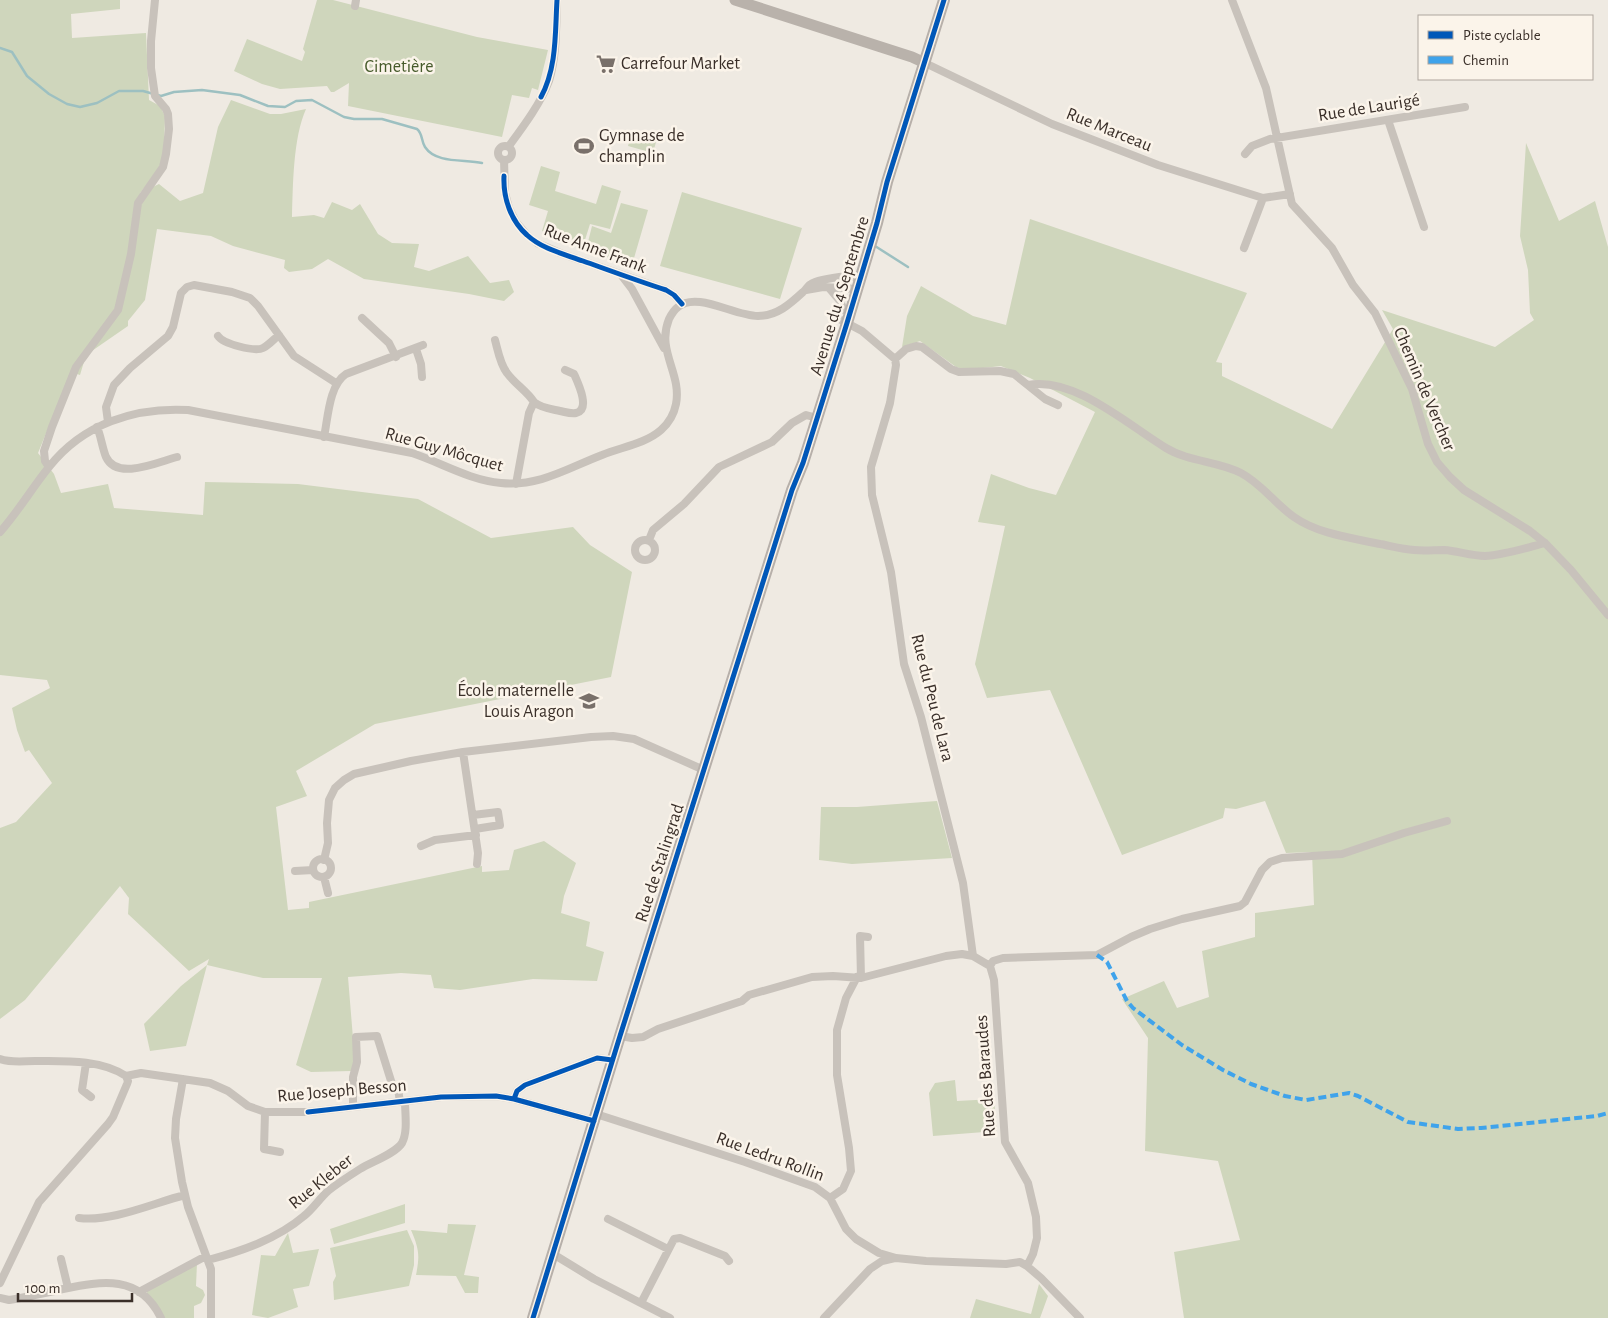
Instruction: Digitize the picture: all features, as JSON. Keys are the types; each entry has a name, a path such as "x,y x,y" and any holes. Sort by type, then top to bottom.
{"main road":[{"path":"923,69 944,0"},
{"name":"Avenue du 4 Septembre","path":"814,417 880,195 887,182 923,69"},
{"name":"Rue de Stalingrad","path":"533,1318 612,1060 792,490 798,460 814,417"}],"street":[{"path":"49,467 45,461 44,451 76,367 118,310 131,254 138,203 163,167 169,129 166,109 155,96 151,68 151,41 155,0"},
{"name":"Rue Anne Frank","path":"557,0 555,52 549,81 520,132 509,146 513,154 511,158 504,160 505,193 509,208 516,222 537,243 620,275 666,290 674,295 682,304"},
{"path":"735,0 912,57 923,69"},
{"name":"Chemin de Vercher","path":"1232,0 1266,88 1292,204 1332,248 1353,285 1375,314 1412,389 1428,444 1437,462 1464,490 1530,531 1544,543 1571,570 1608,615"},
{"name":"Rue Marceau","path":"923,69 1052,124 1158,166 1263,198 1290,194"},
{"name":"Rue de Laurigé","path":"1245,154 1252,146 1270,139 1465,107"},
{"path":"1388,120 1424,227"},
{"path":"1244,248 1263,198"},
{"path":"620,275 632,289 666,352"},
{"path":"682,304 697,301 746,315 770,315 780,311 811,284 818,281 848,276 855,284"},
{"path":"806,290 855,284"},
{"path":"108,422 106,408 114,385 130,368 168,336 173,327 181,293 187,287 198,285 244,295 258,306 294,356 336,383"},
{"path":"829,288 843,305 844,318 895,359 906,350 916,346 922,347 951,369 970,372 1000,371 1014,374 1045,399 1058,405"},
{"name":"Rue Guy Môcquet","path":"0,532 49,467 70,446 97,427 108,422 151,410 188,410 412,453 430,459 466,476 482,480 516,484 533,482 556,475 602,454 641,441 661,430 673,414 676,402 676,386 674,373 666,352 665,334 668,322 675,310 682,304"},
{"path":"362,318 389,343 396,357"},
{"path":"218,336 221,340 228,343 258,349 263,348 279,335"},
{"path":"495,340 503,367 539,407 574,414 580,411 583,406 583,399 574,374 565,370"},
{"path":"324,437 336,383 346,374 420,347 422,377"},
{"name":"Rue du Peu de Lara","path":"895,359 895,375 890,403 871,466 872,495 891,572 904,664 921,717 963,883 973,956"},
{"path":"1028,386 1036,384 1054,385 1073,390 1100,405 1169,450 1242,474 1264,489 1302,522 1346,537 1413,550 1445,550 1486,556 1544,543"},
{"path":"516,484 529,413 534,402"},
{"path":"649,540 653,530 684,504 719,467 772,442 792,424 806,415 814,417"},
{"path":"97,427 106,456 111,464 118,468 132,469 177,457"},
{"path":"324,860 328,843 329,800 336,788 354,774 463,752 613,736 634,740 704,770"},
{"path":"463,752 478,854 477,864"},
{"path":"421,846 435,840 500,825 498,812 473,815"},
{"path":"620,1036 643,1037 658,1029 742,1001 749,995 812,977 859,978 946,956 962,954 973,956 990,966 994,961 1003,958 1097,955 1150,929 1182,919 1240,906 1245,902 1262,870 1270,862 1282,858 1342,854 1404,832 1447,821"},
{"path":"324,860 329,863 329,873 324,876 316,875 313,870 316,862 324,860"},
{"path":"295,871 313,870"},
{"path":"324,876 328,893"},
{"path":"830,1198 843,1189 851,1171 837,1075 837,1030 846,998 859,978 860,936 868,937"},
{"name":"Rue des Baraudes","path":"990,966 994,980 1005,1142 1028,1183 1036,1217 1037,1238 1033,1254 1027,1266"},
{"path":"353,1107 353,1077 357,1062 356,1037 377,1036 392,1084 398,1090 403,1101"},
{"path":"0,1058 12,1062 61,1061 103,1066 126,1076 127,1084 113,1117 39,1202 0,1283"},
{"path":"514,1099 516,1091 525,1085 597,1058 612,1060"},
{"path":"86,1064 82,1090 92,1097"},
{"name":"Rue Joseph Besson","path":"126,1076 141,1073 215,1085 248,1106 265,1112 308,1112 441,1097 496,1096 595,1118"},
{"path":"183,1079 175,1128 178,1160 185,1195 212,1277 211,1318"},
{"name":"Rue Kleber","path":"140,1292 207,1258 247,1248 280,1233 305,1216 329,1190 370,1162 390,1153 400,1145 403,1141 406,1126 403,1101"},
{"path":"265,1112 264,1149 280,1152"},
{"name":"Rue Ledru Rollin","path":"595,1118 745,1162 822,1191 830,1198 846,1229 856,1239 880,1253 896,1258 1006,1264 1020,1262 1027,1266"},
{"path":"79,1218 93,1219 140,1209 185,1195"},
{"path":"608,1218 668,1249"},
{"path":"641,1303 674,1239 680,1238 725,1256 729,1261"},
{"path":"553,1254 594,1279 670,1318"},
{"path":"824,1318 870,1269 882,1261 896,1258"},
{"path":"61,1259 68,1288"},
{"path":"1027,1266 1080,1318"},
{"path":"0,1290 0,1298 9,1300 93,1283 112,1282 140,1292 155,1307 161,1318"}],"green space":[{"path":"0,0 120,0 120,9 71,14 72,38 146,33 149,100 160,106 165,116 164,153 158,171 140,193 159,184 180,201 203,193 218,127 231,100 270,114 281,114 306,109 296,147 292,217 314,215 324,218 332,202 352,210 360,204 378,234 392,243 419,244 414,267 429,271 468,256 490,283 509,280 514,292 504,301 364,279 328,259 312,269 289,272 284,268 285,260 233,246 211,236 157,229 145,300 128,321 128,326 86,355 80,375 71,372 38,453 54,474 61,493 108,484 114,508 203,515 205,482 298,484 418,499 491,538 573,527 590,545 632,572 611,677 375,724 296,771 307,796 276,807 288,910 309,908 309,902 482,866 482,872 509,870 514,850 544,841 576,863 564,896 561,913 590,922 586,946 604,952 597,981 533,979 460,990 434,988 431,975 401,973 348,977 355,1063 351,1071 311,1072 296,1065 322,978 263,978 207,965 209,959 189,971 128,914 129,898 120,886 25,1000 0,1019 0,828 16,822 52,783 29,750 25,752 12,708 50,688 47,680 0,675"},
{"name":"Cimetière","path":"317,0 333,0 477,37 548,50 538,90 532,88 529,98 512,95 502,137 348,106 349,83 334,92 331,92 327,86 280,89 262,84 234,71 247,39 302,61 305,52 303,49"},
{"path":"631,135 656,142 653,153 628,146"},
{"path":"1526,143 1559,221 1595,201 1608,247 1608,1318 1184,1318 1174,1252 1240,1240 1218,1161 1145,1151 1148,1038 1122,999 1164,981 1177,1008 1209,997 1202,951 1255,937 1255,913 1314,905 1312,852 1286,853 1265,801 1236,809 1225,808 1223,818 1122,855 1050,690 987,698 975,664 1005,526 978,522 991,474 1029,488 1056,495 1095,412 1030,378 1001,366 966,370 956,367 920,341 902,347 907,316 921,286 973,316 1006,325 1030,219 1247,293 1216,362 1222,363 1222,376 1332,429 1393,329 1382,310 1495,347 1534,320 1530,313 1528,270 1520,236"},
{"path":"541,166 560,172 555,191 596,204 602,185 621,191 610,229 590,224 584,243 542,231 548,211 529,205"},
{"path":"682,192 802,228 780,299 660,266"},
{"path":"621,203 648,210 632,265 587,251 592,226 611,233"},
{"path":"937,801 952,858 852,864 819,860 821,807 857,807"},
{"path":"207,965 186,1046 150,1051 144,1024 181,986"},
{"path":"955,1080 957,1101 994,1099 997,1131 933,1136 929,1093 935,1083"},
{"path":"405,1204 405,1223 334,1244 330,1229"},
{"path":"448,1224 476,1225 464,1275 479,1277 478,1293 465,1293 456,1276 416,1275 418,1252 411,1230 447,1233"},
{"path":"407,1230 414,1246 414,1265 409,1286 334,1300 333,1282 336,1276 330,1248"},
{"path":"288,1233 293,1253 319,1249 309,1286 293,1289 298,1307 268,1318 252,1315 261,1255 275,1256"},
{"path":"197,1263 196,1286 203,1290 205,1295 201,1303 194,1306 194,1318 164,1318 147,1294 147,1290"},
{"path":"1039,1284 1048,1296 1040,1318 970,1318 976,1299 1031,1314"}],"waterway":[{"path":"0,48 12,52 27,76 49,94 67,104 80,107 97,103 119,91 143,91 161,96 174,92 202,90 240,95 268,106 285,107 296,101 312,100 344,117 382,119 417,129 425,147 436,156 451,160 482,163"},
{"path":"875,246 908,267"}],"marked path":[{"path":"1097,955 1107,962 1127,1001 1133,1008 1182,1045 1223,1070 1251,1084 1285,1096 1306,1100 1349,1093 1408,1122 1458,1129 1597,1116 1608,1113"}],"cycle path":[{"path":"541,97 553,62 557,0"},
{"path":"533,1318 792,490 803,463 847,323 877,223 887,182 944,0"},
{"path":"504,176 505,193 512,216 521,229 533,240 554,251 666,290 674,295 682,304"},
{"path":"514,1099 517,1091 525,1085 597,1058 612,1060"},
{"path":"308,1112 441,1097 496,1096 514,1099 594,1121"}],"place":[{"name":"Carrefour Market","path":"606,64"},
{"name":"Gymnase de champlin","path":"584,146"},
{"name":"École maternelle Louis Aragon","path":"589,701"}]}
